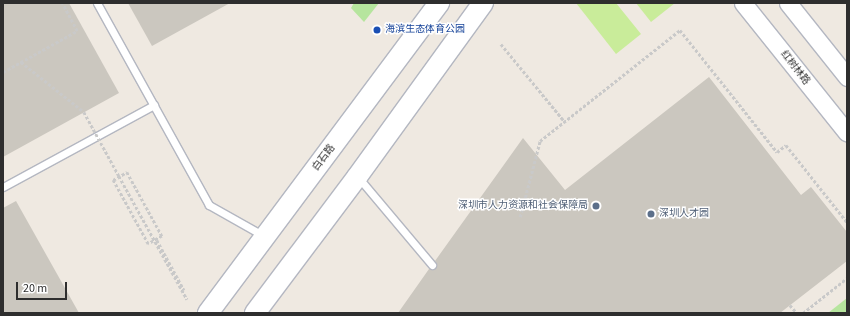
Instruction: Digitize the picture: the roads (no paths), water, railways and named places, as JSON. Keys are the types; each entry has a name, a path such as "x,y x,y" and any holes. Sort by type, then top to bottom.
{"main road":[{"name":"白石路","path":"208,313 439,3"},
{"path":"255,313 358,177 483,3"}],"street":[{"name":"红树林路","path":"743,3 847,133"},
{"path":"788,3 847,77"}],"lane":[{"path":"97,3 209,205 266,237"},
{"path":"3,188 154,105"},
{"path":"358,177 432,264"}],"place":[{"name":"海滨生态体育公园","path":"377,30"},
{"name":"深圳市人力资源和社会保障局","path":"596,206"},
{"name":"深圳人才园","path":"651,214"}]}
